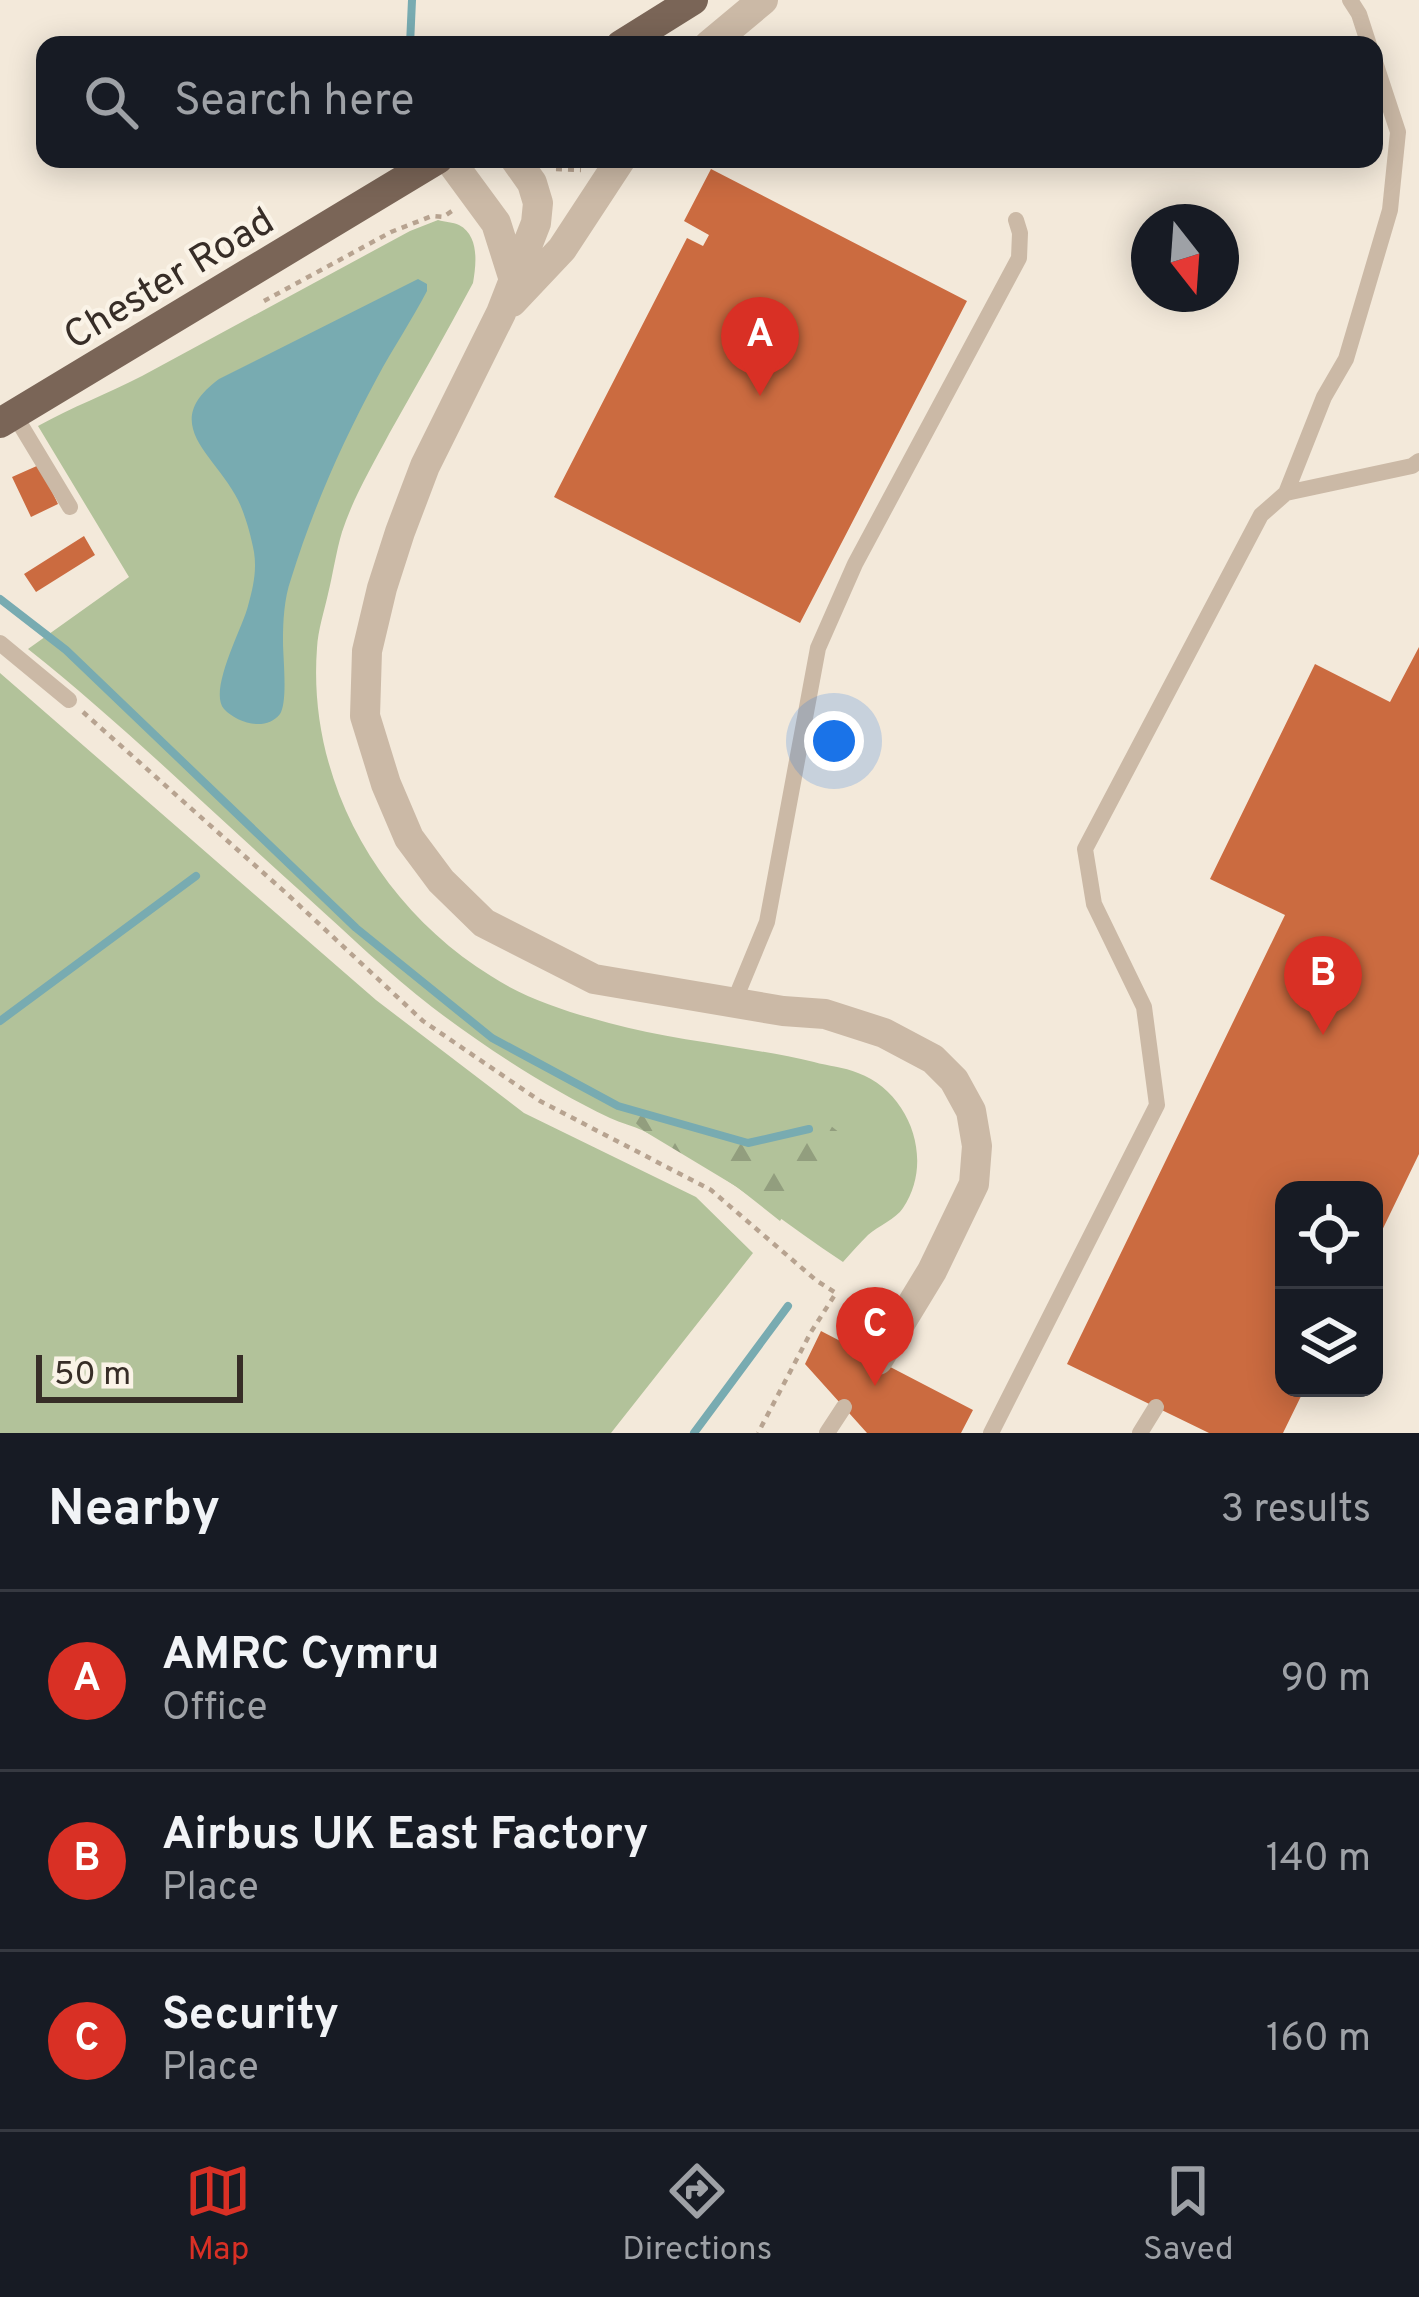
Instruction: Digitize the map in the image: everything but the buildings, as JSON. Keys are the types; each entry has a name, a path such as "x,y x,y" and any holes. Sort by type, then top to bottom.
{"main road":[{"path":"635,36 693,0"},
{"name":"Chester Road","path":"7,419 423,168"}],"street":[{"path":"720,36 763,0"},
{"path":"456,168 496,223 514,280"},
{"path":"521,168 538,202 536,223 501,313 424,466 382,588 367,651 365,716 409,838 440,881 484,923 594,979 825,1014 884,1033 933,1059 954,1080 971,1111 977,1146 974,1184 932,1271 878,1360"},
{"path":"501,313 562,250 615,168"}],"lane":[{"path":"1349,0 1367,36"},
{"path":"991,1433 1157,1105 1144,1007 1094,904 1085,849 1262,515 1286,493 1324,397 1346,359 1390,210 1398,132 1383,86"},
{"path":"734,1002 767,922 818,648 855,564 1019,258 1016,220"},
{"path":"7,419 70,507"},
{"path":"1286,493 1419,461"},
{"path":"0,643 70,700"},
{"path":"827,1433 844,1407"},
{"path":"1140,1433 1156,1407 1154,1433"}],"path":[{"path":"70,700 423,1021 540,1101 711,1190 836,1293 758,1433"}],"green space":[{"path":"438,220 459,225 470,236 475,251 473,283 352,507 319,634 317,697 338,792 358,836 415,914 451,948 504,984 609,1023 847,1069 876,1082 904,1112 917,1150 917,1170 900,1212 868,1235 843,1262 696,1160 541,1081 432,1007 28,649 129,577 38,426"},
{"path":"0,673 376,1000 524,1113 696,1197 753,1253 611,1433 0,1433"},
{"path":"618,1106 748,1143 809,1129 822,1119 840,1133 780,1221 737,1187 644,1131"}],"water":[{"path":"418,279 427,284 427,291 340,451 291,579 284,618 280,714 260,724 236,718 224,709 220,689 251,593 254,552 238,500 197,439 193,410 219,379"}],"waterway":[{"path":"410,36 412,0"},
{"path":"0,599 66,650 356,928 492,1038 618,1106 748,1143 809,1129"},
{"path":"0,1021 196,876"},
{"path":"694,1433 788,1306"}],"place":[{"name":"AMRC Cymru","path":"760,396"},
{"name":"Airbus UK East Factory","path":"1323,1035"},
{"name":"Security","path":"875,1386"}]}
